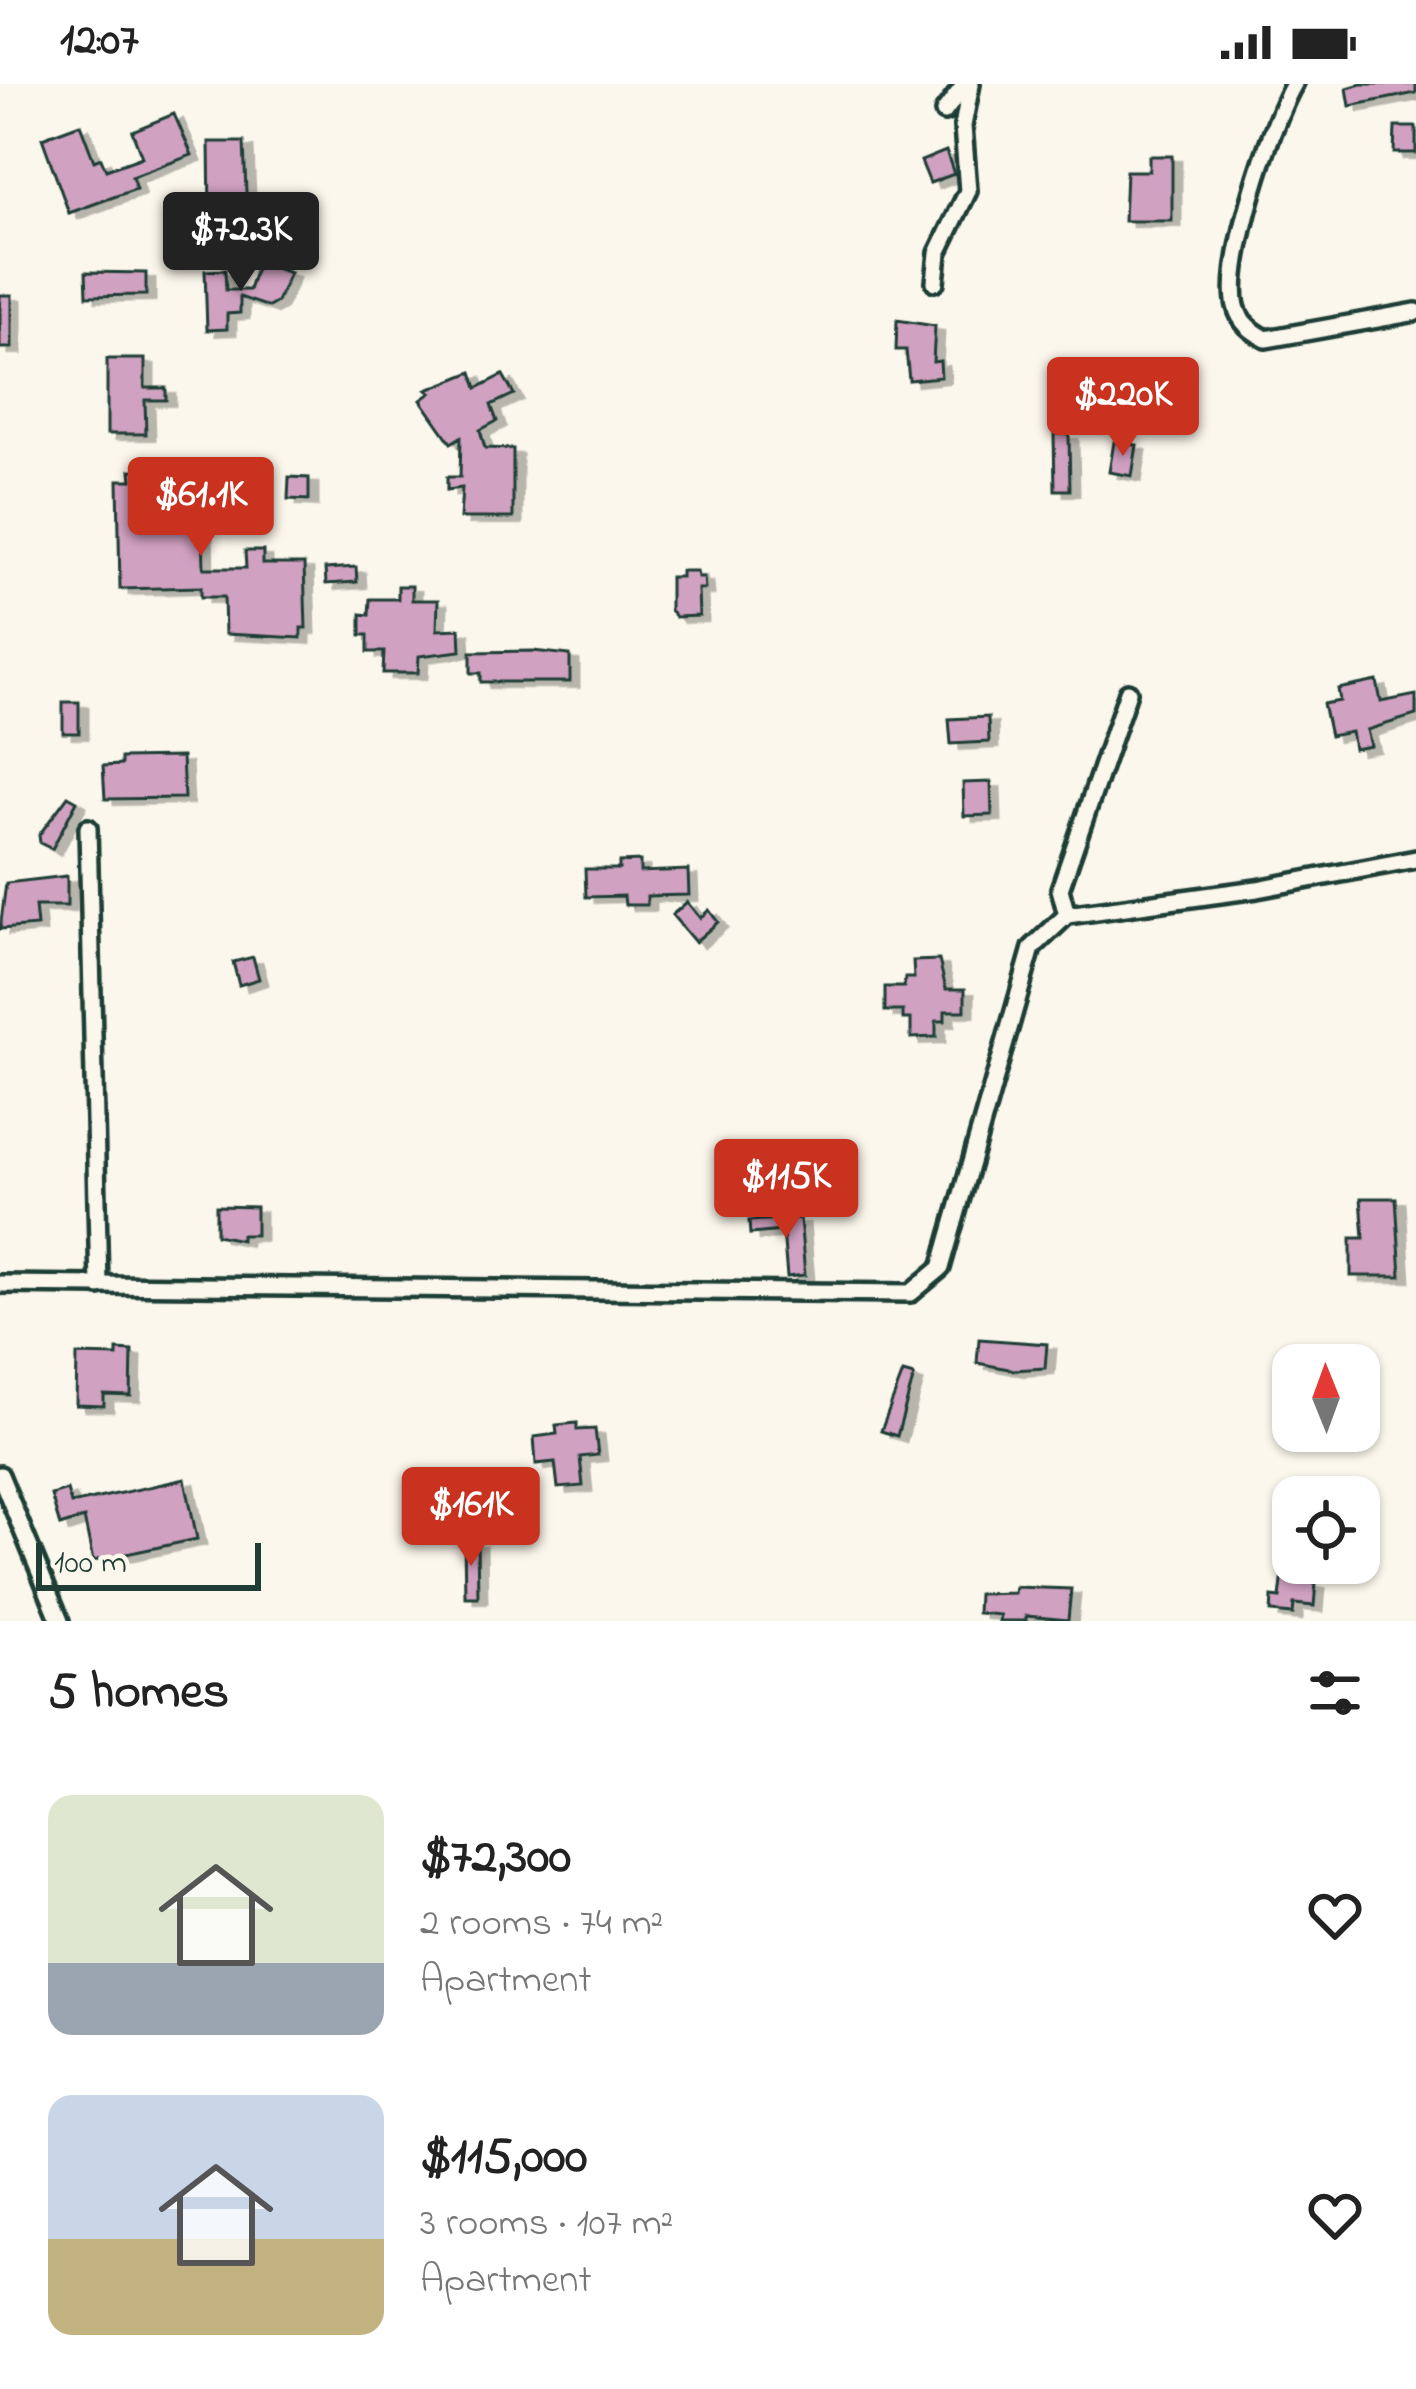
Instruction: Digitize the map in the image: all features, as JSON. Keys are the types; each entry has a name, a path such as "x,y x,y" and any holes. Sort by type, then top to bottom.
{"street":[{"path":"944,112 968,84"},
{"path":"935,282 938,253 968,191 962,126 968,84"},
{"path":"1294,84 1277,112 1237,261 1236,308 1243,323 1266,339 1416,313"},
{"path":"1067,915 1060,889 1128,692"},
{"path":"88,828 99,1286"},
{"path":"0,1284 911,1293 940,1268 950,1240 1032,948 1067,915 1257,889 1416,859"},
{"path":"0,1475 60,1621"}],"building":[{"path":"1416,84 1416,93 1350,106 1347,88"},
{"path":"174,114 192,155 132,177 136,189 69,213 42,138 80,124 94,161 101,158 106,170 142,157 132,131"},
{"path":"1395,127 1416,127 1416,153 1394,153"},
{"path":"209,142 244,142 247,216 222,216 230,236 204,246 195,223 210,217"},
{"path":"946,151 954,174 930,183 921,161"},
{"path":"1149,156 1172,156 1172,221 1124,221 1126,171 1149,171"},
{"path":"258,262 290,273 277,302 269,307 240,297 240,313 227,314 227,329 207,330 205,271 225,270 226,290 249,290"},
{"path":"86,272 146,273 146,295 87,296"},
{"path":"0,295 12,295 12,348 0,348"},
{"path":"897,320 935,326 933,362 940,361 941,377 909,380 906,350 896,350"},
{"path":"107,359 145,359 145,388 166,388 166,400 145,400 146,434 107,434"},
{"path":"472,372 477,388 503,375 514,394 491,405 497,421 480,430 485,448 513,449 513,518 460,518 462,488 447,490 447,477 460,477 461,437 451,443 421,400 431,393 427,390"},
{"path":"1054,434 1069,434 1070,490 1055,490"},
{"path":"1114,442 1137,445 1132,476 1109,472"},
{"path":"131,470 180,473 180,479 191,479 191,488 202,488 204,568 246,568 245,551 263,551 263,564 304,564 306,628 301,628 301,638 225,634 224,597 201,597 201,587 120,589 118,480 132,480"},
{"path":"289,477 309,478 309,500 288,499"},
{"path":"356,567 357,582 326,584 325,569"},
{"path":"681,571 697,571 698,577 704,577 705,589 698,589 699,616 675,617 670,610 670,577 681,577"},
{"path":"398,586 412,586 412,600 438,600 437,630 460,629 461,651 419,656 418,673 383,673 384,652 368,652 368,635 361,635 361,614 369,615 370,599 398,599"},
{"path":"471,652 570,655 570,682 481,682 481,673 471,673"},
{"path":"1377,681 1381,702 1416,695 1416,715 1367,730 1371,746 1354,749 1351,732 1330,736 1323,704 1340,701 1338,689"},
{"path":"63,702 79,702 79,733 63,733"},
{"path":"988,717 989,742 951,744 949,719"},
{"path":"182,757 184,798 105,799 103,766 121,765 121,758"},
{"path":"991,782 992,815 964,816 963,783"},
{"path":"68,796 77,801 52,849 40,843 39,835"},
{"path":"640,861 640,872 688,870 689,895 647,896 647,905 625,905 624,896 586,897 585,869 619,869 619,862"},
{"path":"67,876 67,906 35,906 37,926 0,929 6,883"},
{"path":"687,902 700,918 709,910 718,922 695,942 672,915"},
{"path":"253,957 259,979 239,985 233,962"},
{"path":"939,960 946,989 965,989 965,1011 945,1011 945,1021 936,1021 936,1037 911,1038 911,1019 903,1019 903,1011 885,1011 885,987 904,987 905,978 914,978 913,961"},
{"path":"1361,1198 1396,1198 1401,1276 1351,1276 1351,1238 1364,1238"},
{"path":"216,1206 256,1207 256,1235 241,1235 241,1240 216,1235"},
{"path":"800,1218 805,1275 787,1277 783,1231 750,1234 749,1221"},
{"path":"979,1339 1047,1344 1045,1368 1014,1370 977,1363"},
{"path":"117,1350 132,1351 131,1396 104,1395 104,1406 76,1405 77,1355 117,1356"},
{"path":"903,1373 914,1376 897,1436 881,1431"},
{"path":"577,1423 577,1430 595,1429 598,1455 580,1457 583,1486 558,1488 555,1462 536,1464 534,1437 557,1434 556,1425"},
{"path":"185,1479 197,1539 93,1561 84,1518 60,1526 51,1495 67,1490 71,1504"},
{"path":"464,1541 477,1541 478,1597 465,1597"},
{"path":"1282,1584 1316,1584 1314,1606 1294,1604 1293,1614 1271,1612 1272,1597 1280,1598"},
{"path":"1015,1587 1071,1589 1068,1620 1026,1616 1026,1621 999,1621 1000,1615 977,1613 978,1594 1014,1593"}]}
